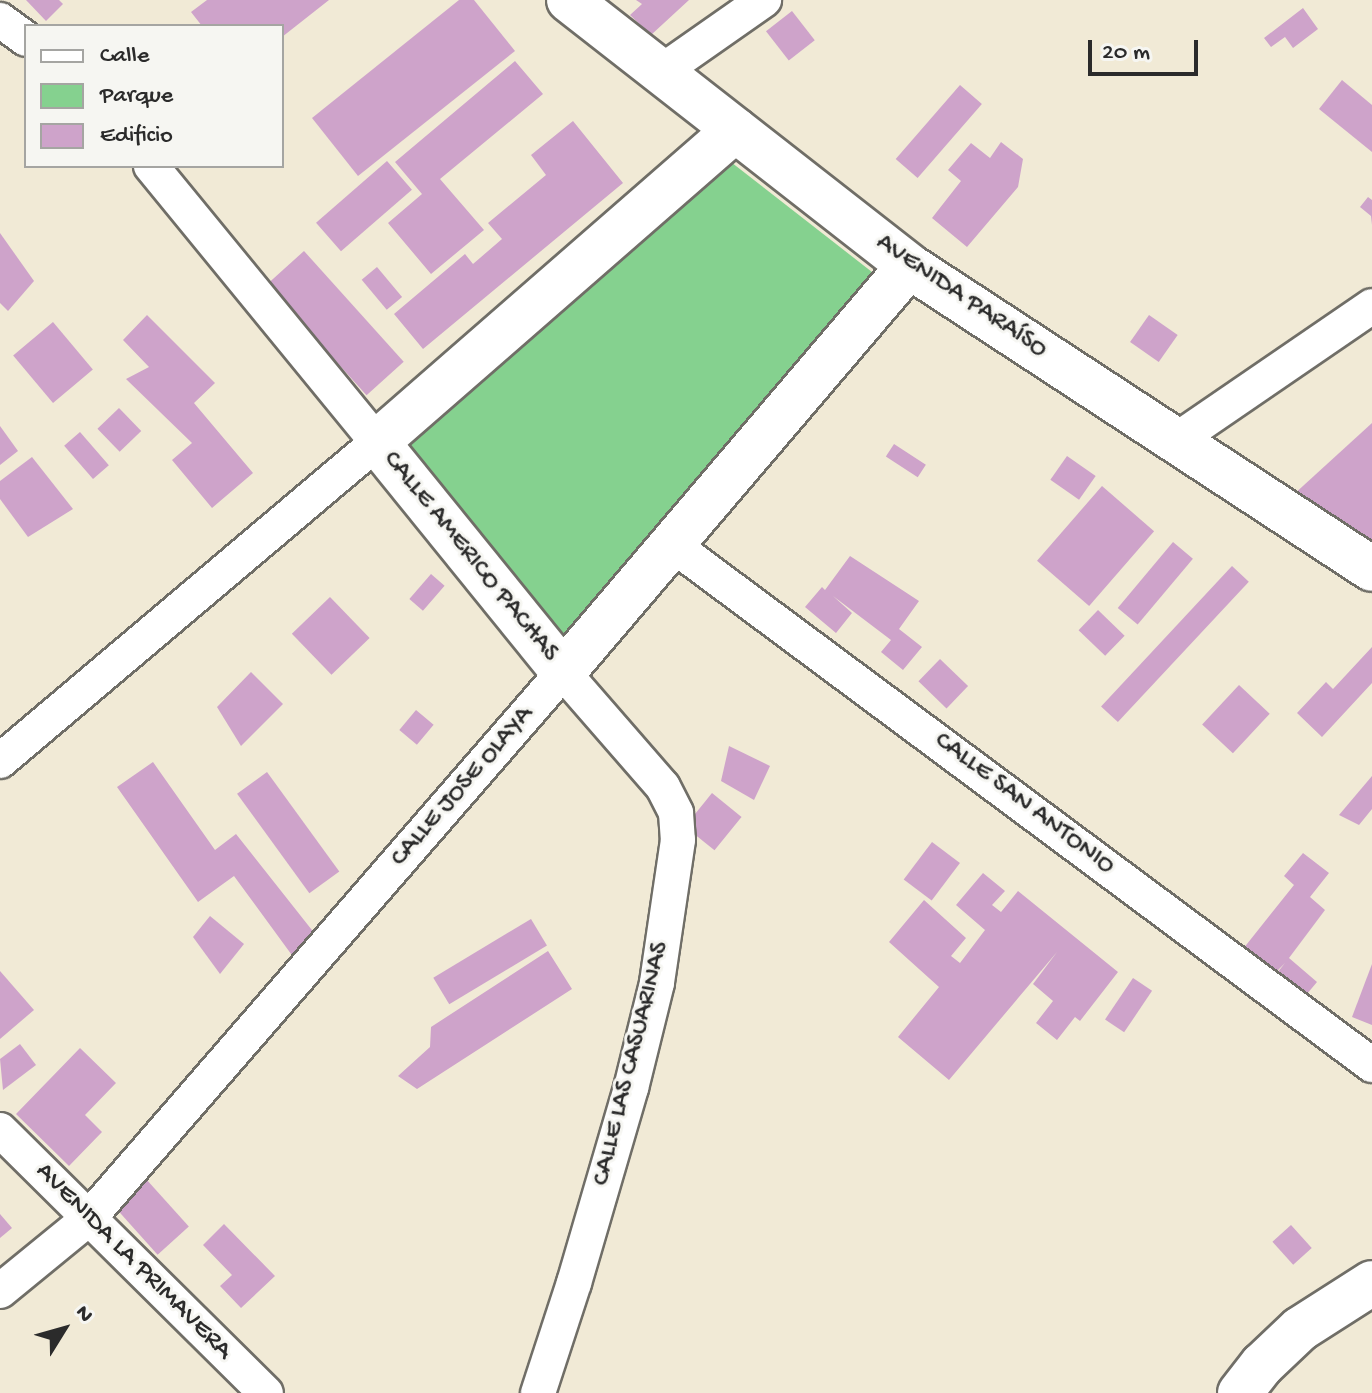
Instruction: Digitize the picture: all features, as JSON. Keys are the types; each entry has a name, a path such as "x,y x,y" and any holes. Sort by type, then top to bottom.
{"main road":[{"name":"AVENIDA PARAÍSO","path":"569,0 909,266 1178,439 1372,569"},
{"path":"377,442 735,130"},
{"name":"CALLE JOSE OLAYA","path":"563,672 674,546 909,266"},
{"name":"CALLE AMERICO PACHAS","path":"377,442 563,672"},
{"path":"1240,1393 1262,1365 1300,1329 1372,1283"}],"street":[{"path":"661,72 764,0"},
{"path":"0,20 24,38"},
{"path":"0,761 377,442 153,168"},
{"path":"1178,439 1372,306"},
{"name":"CALLE SAN ANTONIO","path":"674,546 1372,1065"},
{"name":"CALLE JOSE OLAYA","path":"0,1291 88,1219 563,672"},
{"name":"CALLE LAS CASUARINAS","path":"538,1393 631,1088 657,983 678,840 676,813 663,787 563,672"},
{"name":"AVENIDA LA PRIMAVERA","path":"0,1130 266,1393"}],"green space":[{"path":"727,159 872,272 564,646 397,441"}],"building":[{"path":"26,0 59,0 63,4 46,21"},
{"path":"207,0 329,0 284,35 284,24 200,24 191,12"},
{"path":"459,0 474,0 515,51 358,176 312,118"},
{"path":"636,0 689,0 651,35 630,15 642,4"},
{"path":"1303,8 1318,29 1293,48 1285,37 1271,47 1264,38"},
{"path":"792,11 815,40 789,60 766,31"},
{"path":"515,61 543,94 440,179 484,230 431,274 388,223 422,194 395,162"},
{"path":"1342,80 1372,105 1372,152 1319,109"},
{"path":"960,85 982,104 918,178 896,159"},
{"path":"573,121 623,183 423,349 394,314 465,254 473,264 502,239 488,223 546,175 531,155"},
{"path":"1001,142 1023,159 1018,187 967,247 932,218 961,181 948,170 971,143 990,158"},
{"path":"387,161 412,190 341,251 316,223"},
{"path":"1368,197 1372,200 1372,225 1371,216 1360,207"},
{"path":"0,233 34,281 8,311 0,303"},
{"path":"304,251 404,362 367,395 267,284"},
{"path":"377,267 402,297 387,310 362,280"},
{"path":"147,315 215,383 194,403 253,473 212,508 172,460 192,443 126,379 149,367 123,340"},
{"path":"1149,315 1178,335 1159,362 1130,342"},
{"path":"53,322 93,369 53,403 13,355"},
{"path":"119,408 141,431 120,452 97,429"},
{"path":"1372,423 1372,548 1292,496"},
{"path":"0,426 18,451 0,465"},
{"path":"80,432 109,465 93,479 64,446"},
{"path":"894,444 926,465 918,477 886,457"},
{"path":"1067,456 1096,476 1079,500 1050,480"},
{"path":"32,457 73,509 28,537 0,499 0,481"},
{"path":"1102,486 1154,531 1089,606 1037,561"},
{"path":"1173,542 1193,559 1138,625 1118,608"},
{"path":"850,556 919,601 899,629 922,647 903,670 881,652 891,640 833,596 852,613 836,633 805,607 822,587 825,590"},
{"path":"1232,566 1249,582 1118,722 1101,706"},
{"path":"431,574 445,586 423,611 409,599"},
{"path":"330,597 370,638 331,675 292,634"},
{"path":"1098,610 1125,636 1105,656 1079,630"},
{"path":"1372,647 1372,683 1322,737 1297,713 1326,682 1333,689"},
{"path":"940,659 968,686 947,708 918,681"},
{"path":"251,672 283,704 241,746 217,707"},
{"path":"1239,685 1270,714 1233,753 1202,724"},
{"path":"416,710 434,725 417,745 399,730"},
{"path":"729,746 770,766 754,800 721,781"},
{"path":"153,762 215,850 236,834 319,939 294,958 234,876 198,902 117,787"},
{"path":"267,772 339,872 309,893 237,794"},
{"path":"1372,776 1372,809 1359,825 1339,815"},
{"path":"712,793 742,817 714,850 685,826"},
{"path":"932,842 960,863 932,901 904,880"},
{"path":"1303,853 1329,873 1310,897 1325,910 1289,958 1317,982 1296,1007 1269,983 1285,963 1274,974 1243,949 1294,885 1284,876"},
{"path":"983,873 1005,891 992,905 1001,912 1018,891 1118,972 1080,1021 1075,1017 1057,1040 1036,1023 1053,1001 1033,984 1057,952 949,1080 898,1037 939,987 889,942 924,900 966,938 951,956 960,963 985,930 956,905"},
{"path":"210,916 244,944 220,974 193,937"},
{"path":"531,919 547,946 449,1004 433,978"},
{"path":"548,951 572,989 417,1089 398,1076 430,1047 431,1027"},
{"path":"1372,964 1372,1025 1352,1017"},
{"path":"0,971 34,1010 0,1039"},
{"path":"1133,978 1152,991 1124,1032 1105,1019"},
{"path":"20,1044 36,1065 3,1090 0,1059"},
{"path":"80,1048 116,1083 85,1115 102,1132 69,1166 16,1114"},
{"path":"146,1179 189,1227 158,1255 115,1207"},
{"path":"0,1214 12,1228 0,1238"},
{"path":"224,1224 275,1276 241,1308 220,1286 232,1275 203,1245"},
{"path":"1291,1225 1312,1248 1293,1265 1272,1242"}]}
